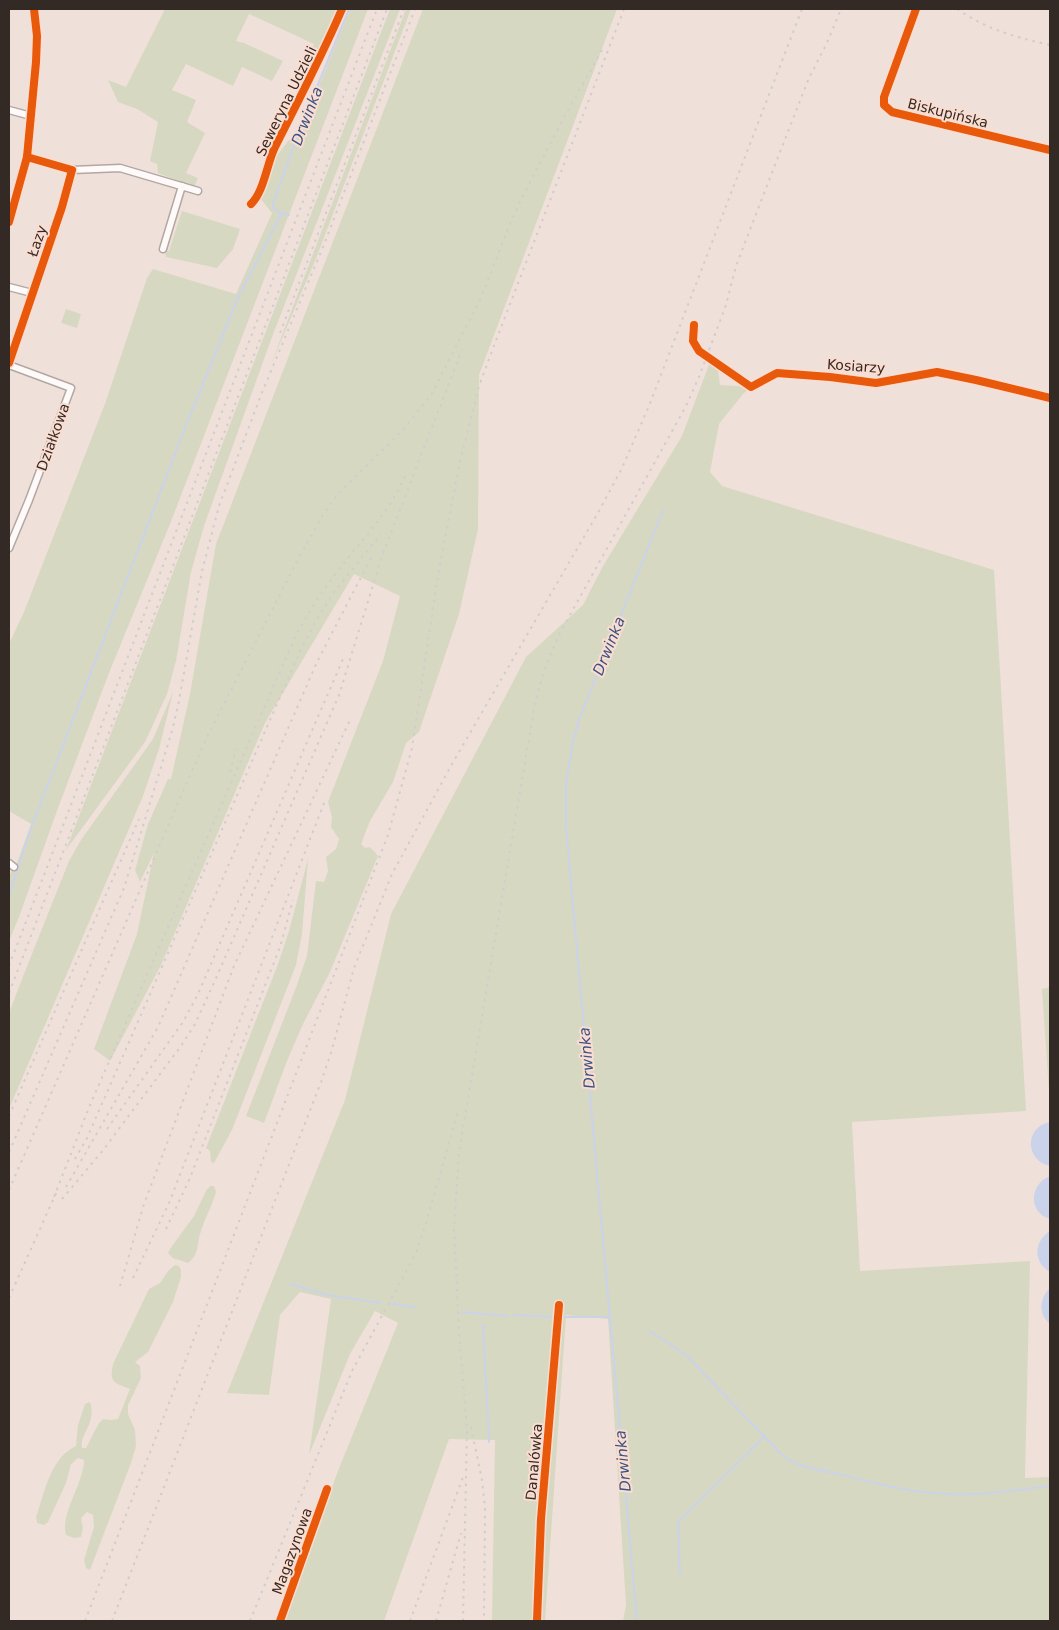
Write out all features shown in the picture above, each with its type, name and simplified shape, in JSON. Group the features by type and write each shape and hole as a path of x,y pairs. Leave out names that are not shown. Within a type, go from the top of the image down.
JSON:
{"street":[{"path":"9,222 27,157 37,36 34,9"},
{"name":"Seweryna Udzieli","path":"251,204 257,196 275,147 328,43 342,9"},
{"name":"Biskupińska","path":"916,9 884,97 884,105 892,112 1050,150"},
{"path":"9,110 31,116"},
{"path":"27,157 72,170 120,168 198,191"},
{"name":"Łazy","path":"9,364 62,207 72,170"},
{"path":"163,249 182,186"},
{"path":"9,287 32,293"},
{"name":"Kosiarzy","path":"694,325 693,341 699,351 751,387 777,373 876,383 937,372 1050,398"},
{"name":"Działkowa","path":"9,364 71,388 27,506 9,548"},
{"name":"Danalówka","path":"537,1621 542,1519 559,1305"},
{"name":"Magazynowa","path":"280,1621 327,1488"}],"green space":[{"path":"165,9 339,9 313,70 305,67 314,44 249,14 236,41 283,61 272,81 242,67 233,86 186,64 172,90 196,100 187,122 205,133 186,173 198,178 194,187 158,173 157,164 150,161 158,122 137,109 118,102 108,80 126,87"},
{"path":"350,9 368,9 172,519 109,673 9,941 9,873 17,863 31,824 9,811 9,644 24,612 106,401 147,278 153,269 236,294 272,213 260,198 275,158 306,118"},
{"path":"390,9 400,9 272,337 204,526 191,572 176,661 167,694 145,742 66,850"},
{"path":"406,9 411,9 317,256 270,367"},
{"path":"423,9 617,9 479,375 478,529 459,614 419,732 406,743 393,782 370,821 361,844 365,848 369,847 378,856 330,972 303,1024 287,1061 264,1123 246,1116 307,956 316,881 324,882 328,871 326,857 336,849 339,839 331,827 332,817 328,802 383,661 400,596 354,574 265,723 161,965 110,1061 94,1049 137,934 154,853 140,882 135,870 148,824 168,779 171,779 190,694 216,544"},
{"path":"182,211 240,229 233,249 217,268 166,257 165,250 169,251"},
{"path":"66,309 81,314 77,328 61,323"},
{"path":"710,362 718,369 720,385 751,387 719,424 710,472 722,486 994,570 1026,1111 852,1122 860,1271 1030,1261 1025,1478 1050,1477 1050,1621 623,1621 626,1605 608,1319 566,1315 545,1621 492,1621 495,1440 449,1439 384,1621 284,1621 338,1471 398,1323 375,1311 350,1354 309,1455 331,1299 300,1292 280,1315 269,1395 227,1393 345,1100 391,914 526,657 583,605 603,566 682,436"},
{"path":"173,692 159,749 143,796 9,1109 9,1013 22,979 69,861 81,840 153,739"},
{"path":"308,859 302,934 296,965 232,1130 214,1163 211,1162 210,1151 206,1148 278,964 289,931"},
{"path":"1050,987 1050,1107 1042,989"},
{"path":"210,1186 214,1186 216,1192 194,1257 188,1263 173,1258 168,1253 170,1249 194,1216"},
{"path":"175,1265 179,1266 181,1270 181,1277 173,1302 148,1352 135,1362 140,1366 141,1378 128,1405 128,1414 135,1430 136,1446 90,1570 86,1568 84,1560 94,1527 93,1515 87,1512 81,1518 83,1528 81,1537 74,1538 66,1535 65,1526 66,1517 83,1469 84,1460 78,1458 71,1464 66,1483 48,1522 44,1525 37,1523 36,1517 54,1467 67,1451 76,1446 78,1425 85,1404 90,1402 92,1410 90,1423 83,1438 82,1448 86,1448 103,1419 118,1419 130,1389 112,1379 113,1364 149,1289 160,1283"}],"water":[{"path":"1050,1122 1050,1166 1036,1158 1031,1144 1036,1130"},
{"path":"1050,1176 1050,1219 1038,1211 1034,1198 1038,1185"},
{"path":"1050,1231 1050,1272 1040,1263 1037,1252 1040,1241"},
{"path":"1050,1288 1050,1324 1043,1316 1041,1306 1046,1292"}],"waterway":[{"name":"Drwinka","path":"289,215 278,212 273,207 274,201 301,126 349,9"},
{"path":"9,896 30,831 183,433 239,295 282,213"},
{"name":"Drwinka","path":"637,1621 566,827 566,781 580,717 663,510"},
{"path":"291,1284 327,1295 381,1303"},
{"path":"391,1304 416,1307"},
{"path":"462,1312 508,1316"},
{"path":"514,1315 554,1317"},
{"path":"560,1317 609,1317"},
{"path":"483,1324 489,1442"},
{"path":"650,1331 686,1355 782,1455 802,1466 891,1487 931,1493 984,1493 1050,1486"},
{"path":"680,1575 678,1522 764,1437"}],"railway":[{"path":"9,966 377,9"},
{"path":"9,993 387,9"},
{"path":"280,333 404,9"},
{"path":"9,1152 124,888 172,731 202,571 219,506 261,395 325,242 415,9"},
{"path":"85,1621 388,835 412,748 438,575 459,466 479,386 624,9"},
{"path":"112,1621 321,1082 331,1053 354,968 392,874 452,764 622,468 649,406 802,9"},
{"path":"463,1621 467,1429 459,1333 454,1228 459,1152 535,703 545,667 560,633 686,406 699,377 726,305 736,266 809,78 827,43 841,9"},
{"path":"957,9 1002,32 1050,45"},
{"path":"9,1190 206,739 294,567 322,516 337,495 403,430 431,395 481,298 511,221 527,188 602,50"},
{"path":"62,1199 104,1149 181,1046 195,1024 339,695 382,556 462,350"},
{"path":"54,1197 90,1105 295,637 329,583 392,501 407,472"},
{"path":"75,1159 87,1138 302,647 334,592 381,534"},
{"path":"66,1187 158,1027 317,662 371,558"},
{"path":"107,1129 183,1022 198,994 343,659"},
{"path":"120,1286 144,1204 234,966 350,720"},
{"path":"230,772 236,749"},
{"path":"133,1278 169,1203 326,798"},
{"path":"9,1116 139,819"},
{"path":"166,1229 190,1178 280,947 293,900"},
{"path":"250,1621 352,1371 416,1253 459,1108"},
{"path":"9,1298 57,1191"},
{"path":"471,1427 482,1480 485,1509 484,1621"},
{"path":"410,1621 463,1477"},
{"path":"436,1621 461,1533"}],"cycle path":[{"path":"9,222 27,157 36,62 37,36 34,9"},
{"path":"251,204 262,185 275,147 342,9"},
{"path":"916,9 884,97 884,105 892,112 1050,150"},
{"path":"9,363 62,207 72,170 27,157"},
{"path":"694,325 693,341 699,351 751,387 777,373 876,383 937,372 1050,398"},
{"path":"537,1621 541,1519 559,1305"},
{"path":"280,1621 327,1489"}]}
